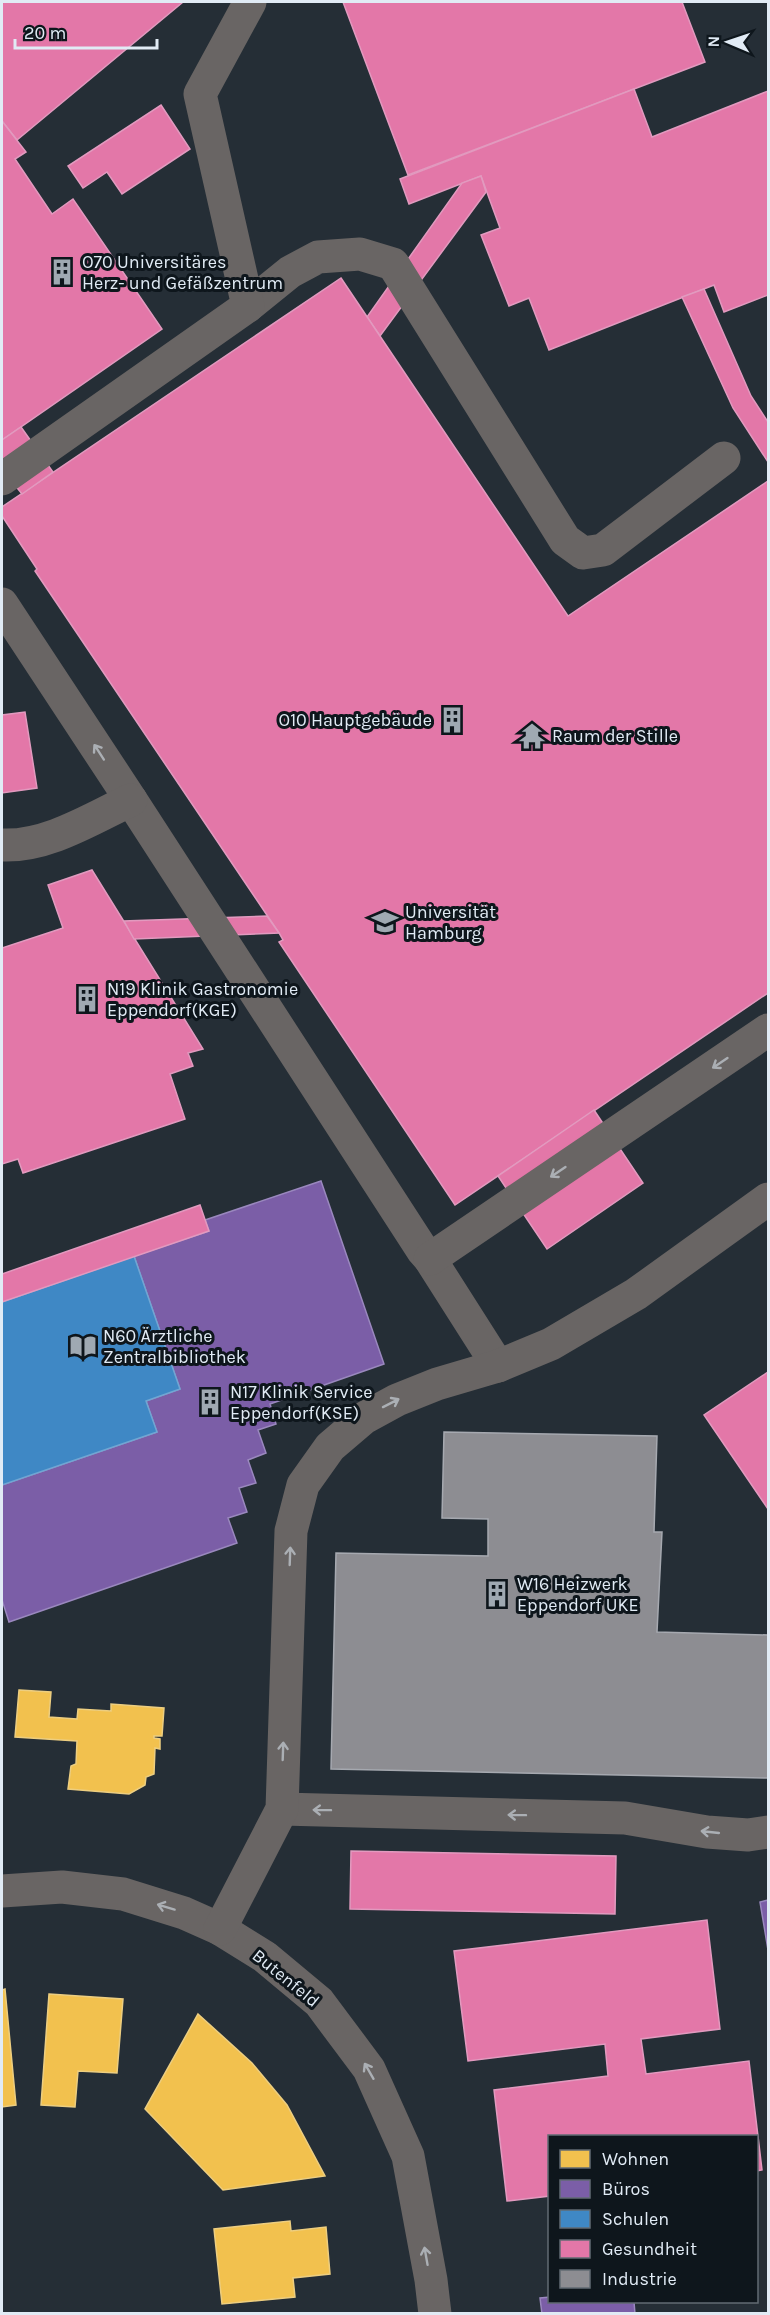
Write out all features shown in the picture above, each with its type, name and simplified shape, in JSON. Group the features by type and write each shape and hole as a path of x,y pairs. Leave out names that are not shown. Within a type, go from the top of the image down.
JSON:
{"street":[{"path":"248,306 200,94 250,2"},
{"path":"2,479 248,306 290,272 318,257 360,254 393,264 565,540 583,553 603,549 724,458"},
{"path":"2,604 423,1251 430,1258 498,1366"},
{"path":"2,845 18,846 57,835 131,801"},
{"path":"430,1258 768,1030"},
{"path":"220,1929 282,1809 291,1532 303,1485 330,1448 364,1418 397,1400 437,1384 498,1366 551,1344 636,1294 768,1199"},
{"path":"282,1809 625,1818 707,1832 748,1835 768,1832"},
{"name":"Butenfeld","path":"2,1890 62,1887 123,1894 184,1913 220,1929 265,1958 318,2002 369,2069 408,2156 435,2313"}],"building: Wohnen":[{"path":"19,1690 51,1692 49,1717 77,1719 78,1709 111,1711 111,1704 164,1708 162,1736 154,1736 160,1739 160,1749 155,1748 154,1774 146,1777 145,1785 129,1794 68,1789 71,1766 76,1764 77,1741 15,1737"},
{"path":"5,1989 16,2105 2,2107 2,1990"},
{"path":"49,1994 123,1999 117,2073 78,2071 75,2107 41,2105"},
{"path":"198,2014 252,2063 287,2105 325,2176 223,2190 145,2109"},
{"path":"290,2221 291,2231 326,2227 330,2274 293,2278 295,2297 222,2304 214,2229"}],"building: Büros":[{"name":"N17 Klinik Service Eppendorf(KSE)","path":"321,1181 384,1364 270,1404 276,1424 258,1430 266,1453 248,1460 256,1483 239,1488 247,1512 228,1518 237,1543 9,1622 2,1600 2,1485 157,1432 146,1401 180,1389 134,1256 209,1231 205,1220"},
{"path":"768,1900 768,1950 760,1902"},
{"path":"548,2297 548,2303 634,2303 635,2314 542,2314 540,2298"}],"building: Schulen":[{"name":"N60 Ärztliche Zentralbibliothek","path":"134,1256 180,1389 146,1401 157,1432 2,1485 2,1302"}],"building: Gesundheit":[{"path":"3,2 183,2 17,140 2,121"},
{"path":"343,2 682,2 705,62 408,175"},
{"path":"634,89 652,137 768,91 768,295 724,312 714,285 549,350 529,298 509,306 481,235 500,228 481,176 409,204 400,179"},
{"path":"161,105 190,149 122,194 107,172 83,188 68,166"},
{"name":"O70 Universitäres Herz- und Gefäßzentrum","path":"2,121 26,152 15,159 52,214 73,199 162,329 2,440"},
{"path":"481,176 486,192 380,336 367,317 462,183"},
{"name":"O10 Hauptgebäude","path":"341,278 568,616 768,481 768,993 455,1205 279,942 283,940 279,933 35,571 37,569 2,516 2,507"},
{"path":"704,289 751,396 768,422 768,462 733,408 682,297"},
{"path":"21,427 53,472 22,494 2,469 2,440"},
{"path":"25,712 37,788 2,793 2,715"},
{"name":"N19 Klinik Gastronomie Eppendorf(KGE)","path":"92,870 203,1049 188,1053 193,1066 170,1074 185,1119 23,1173 18,1159 2,1164 2,948 63,928 48,885"},
{"path":"267,916 279,933 134,939 124,921"},
{"path":"594,1110 643,1183 547,1249 498,1176"},
{"path":"200,1205 209,1231 2,1302 2,1274"},
{"path":"768,1372 768,1509 704,1415"},
{"path":"351,1851 616,1856 615,1914 350,1909"},
{"path":"707,1920 720,2029 641,2039 646,2074 749,2061 758,2135 548,2135 548,2196 507,2201 494,2090 608,2076 605,2044 468,2061 454,1951"},
{"path":"758,2136 762,2170 758,2171"}],"building: Industrie":[{"name":"W16 Heizwerk Eppendorf UKE","path":"444,1432 657,1436 654,1532 662,1532 657,1632 768,1635 768,1778 331,1769 336,1553 488,1556 488,1519 442,1518"}],"place":[{"name":"O70 Universitäres Herz- und Gefäßzentrum","path":"62,272"},
{"name":"O10 Hauptgebäude","path":"452,720"},
{"name":"Raum der Stille","path":"532,736"},
{"name":"Universität Hamburg","path":"385,922"},
{"name":"N19 Klinik Gastronomie Eppendorf(KGE)","path":"87,999"},
{"name":"N60 Ärztliche Zentralbibliothek","path":"83,1346"},
{"name":"N17 Klinik Service Eppendorf(KSE)","path":"210,1402"},
{"name":"W16 Heizwerk Eppendorf UKE","path":"497,1594"}]}
